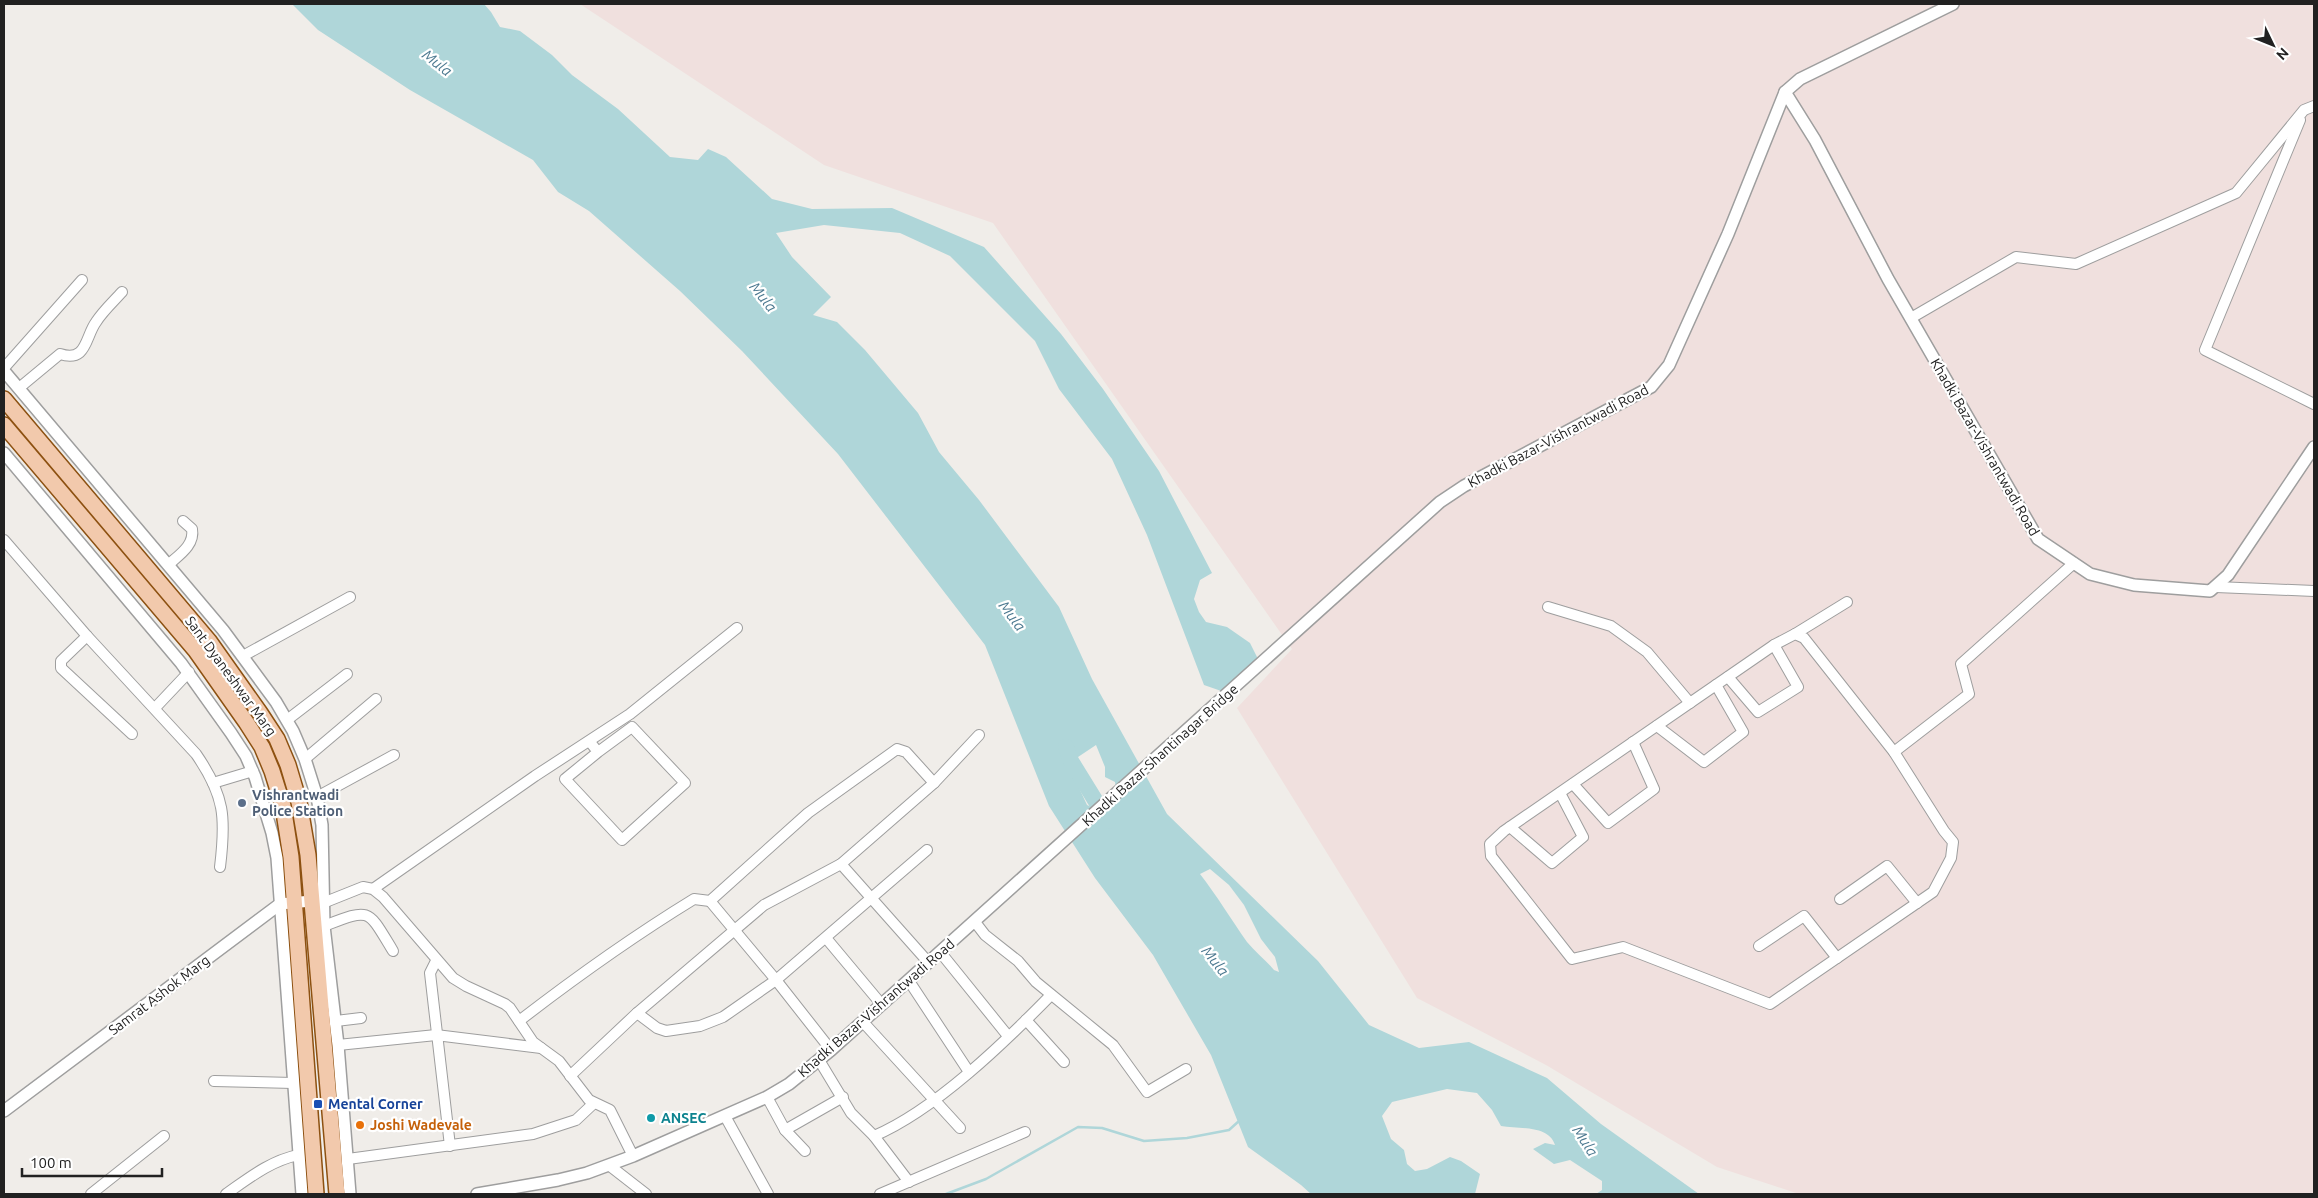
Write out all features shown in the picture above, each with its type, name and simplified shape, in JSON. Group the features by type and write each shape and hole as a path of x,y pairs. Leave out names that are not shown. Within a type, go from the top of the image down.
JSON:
{"main road":[{"name":"Sant Dyaneshwar Marg","path":"4,399 209,641 277,739 288,765 299,802 317,902 337,1194"},
{"name":"Sant Dyaneshwar Marg","path":"4,425 196,652 262,747 283,806 291,857 288,903 316,1194"}],"street":[{"path":"1785,92 1800,79 1953,4"},
{"name":"Khadki Bazar-Vishrantwadi Road","path":"1785,92 1815,140 1911,318 2038,539 2090,574 2134,585 2204,592 2216,587"},
{"name":"Khadki Bazar-Vishrantwadi Road","path":"1266,661 1440,502 1464,486 1643,392 1660,378 1668,366 1728,234 1785,92"},
{"path":"1911,318 2016,257 2076,264 2236,193 2309,108"},
{"path":"2309,108 2205,350 2314,404"},
{"path":"82,280 4,369 243,656 287,720 305,759 317,797 322,825 317,902 324,926 336,1021 350,1194"},
{"path":"19,388 60,354 70,357 76,356 86,346 94,323 122,292"},
{"path":"2216,587 2228,575 2314,447"},
{"path":"4,453 188,672 236,740 253,771 272,832 288,903 293,1083 302,1194"},
{"path":"168,565 189,546 192,539 192,529 182,521"},
{"path":"4,540 88,636 196,754 214,783 221,806 224,830 220,868"},
{"path":"1894,752 1969,694 1961,664 2074,563"},
{"path":"2216,587 2314,591"},
{"path":"243,656 350,597"},
{"path":"1795,634 1804,638 1894,752 1953,842 1952,858 1933,892 1770,1004 1624,947 1572,959 1491,856 1490,844 1510,827 1774,645 1847,602"},
{"path":"1548,607 1611,626 1647,652 1690,703"},
{"path":"373,889 511,793 630,714 737,628"},
{"path":"88,636 61,660 61,668 132,734"},
{"path":"1728,677 1758,712 1798,687 1774,645"},
{"name":"Khadki Bazar-Shantinagar Bridge","path":"1055,850 1266,661"},
{"path":"155,708 188,672"},
{"path":"287,720 348,674"},
{"path":"1657,726 1704,762 1743,732 1716,685"},
{"path":"305,759 376,699"},
{"path":"632,727 685,783 622,840 565,779 598,752 632,727"},
{"path":"570,1076 637,1013 764,905 841,864 934,783 979,735"},
{"path":"590,742 598,752"},
{"path":"1573,784 1608,823 1654,789 1633,742"},
{"path":"710,902 808,813 897,749 906,752 934,783"},
{"path":"317,797 394,755"},
{"path":"214,783 253,771"},
{"path":"1510,827 1552,863 1583,837 1560,793"},
{"path":"637,1013 657,1028 666,1031 700,1026 723,1017 776,980 927,850"},
{"name":"Khadki Bazar-Vishrantwadi Road","path":"477,1194 558,1180 610,1166 767,1097 789,1084 832,1050 1055,850"},
{"path":"841,864 929,963"},
{"path":"1840,899 1888,866 1917,903"},
{"path":"288,903 317,902 363,887 373,889 383,897 436,961 460,983 505,1004 533,1042 560,1061 593,1104 602,1106 614,1115 633,1156"},
{"path":"519,1021 587,968 694,899 710,902 832,1050"},
{"name":"Samrat Ashok Marg","path":"4,1112 288,903"},
{"path":"324,926 357,913 368,915 376,922 393,951"},
{"path":"1759,946 1804,916 1837,958"},
{"path":"975,922 985,934 1018,961 1036,982 1113,1045 1147,1092 1186,1069"},
{"path":"826,938 882,1005"},
{"path":"941,953 1008,1036"},
{"path":"436,961 430,974 450,1146"},
{"path":"908,981 968,1072"},
{"path":"874,1136 893,1128 968,1072 1051,995"},
{"path":"336,1021 361,1018"},
{"path":"1026,1020 1064,1062"},
{"path":"863,1022 935,1098 960,1128"},
{"path":"338,1045 436,1035 543,1048"},
{"path":"819,1060 851,1113 874,1136 909,1182"},
{"path":"214,1081 293,1083"},
{"path":"767,1097 786,1130 804,1151"},
{"path":"786,1130 843,1097"},
{"path":"348,1159 533,1134 576,1120 593,1104"},
{"path":"725,1116 768,1194"},
{"path":"880,1194 1025,1132"},
{"path":"91,1194 164,1136"},
{"path":"226,1194 264,1168 283,1158 298,1156"},
{"path":"610,1166 646,1194"}],"shaded area":[{"path":"580,4 2314,4 2314,1194 1799,1194 1717,1167 1546,1065 1417,998 1237,708 1292,649 993,223 824,165"}],"water":[{"path":"292,4 484,4 500,27 520,31 552,55 572,75 618,109 670,157 698,160 708,149 726,157 772,199 812,209 892,208 984,247 1061,334 1103,389 1159,471 1212,573 1200,580 1194,599 1199,612 1206,622 1227,627 1250,643 1260,663 1227,693 1204,685 1147,535 1112,459 1059,389 1035,341 950,256 900,233 824,225 776,233 792,257 831,297 813,315 837,322 865,350 918,413 939,452 979,500 1059,607 1092,679 1167,814 1318,961 1369,1025 1419,1048 1469,1042 1547,1078 1601,1124 1699,1194 1596,1194 1602,1190 1602,1181 1570,1160 1554,1164 1533,1149 1545,1143 1555,1145 1547,1134 1532,1129 1501,1126 1492,1110 1477,1093 1447,1089 1392,1102 1382,1116 1391,1139 1404,1150 1407,1164 1415,1171 1427,1169 1450,1157 1461,1161 1480,1174 1475,1194 1311,1194 1248,1147 1211,1055 1153,955 1095,878 1049,806 985,645 838,454 742,351 680,291 589,211 558,192 533,160 410,90 318,30","holes":["1096,745 1105,767 1105,777 1115,782 1117,796 1102,812 1087,805 1074,777 1075,759","1210,869 1229,885 1244,905 1261,939 1275,957 1279,972 1274,970 1247,942 1200,874"]}],"waterway":[{"name":"Mula","path":"1066,747 1071,761 1108,821"},
{"path":"946,1194 986,1179 1078,1127 1102,1128 1144,1141 1187,1138 1229,1130 1239,1121"}],"place":[{"name":"Vishrantwadi Police Station","path":"242,803"},
{"name":"Mental Corner","path":"318,1104"},
{"name":"ANSEC","path":"651,1118"},
{"name":"Joshi Wadevale","path":"360,1125"}]}
